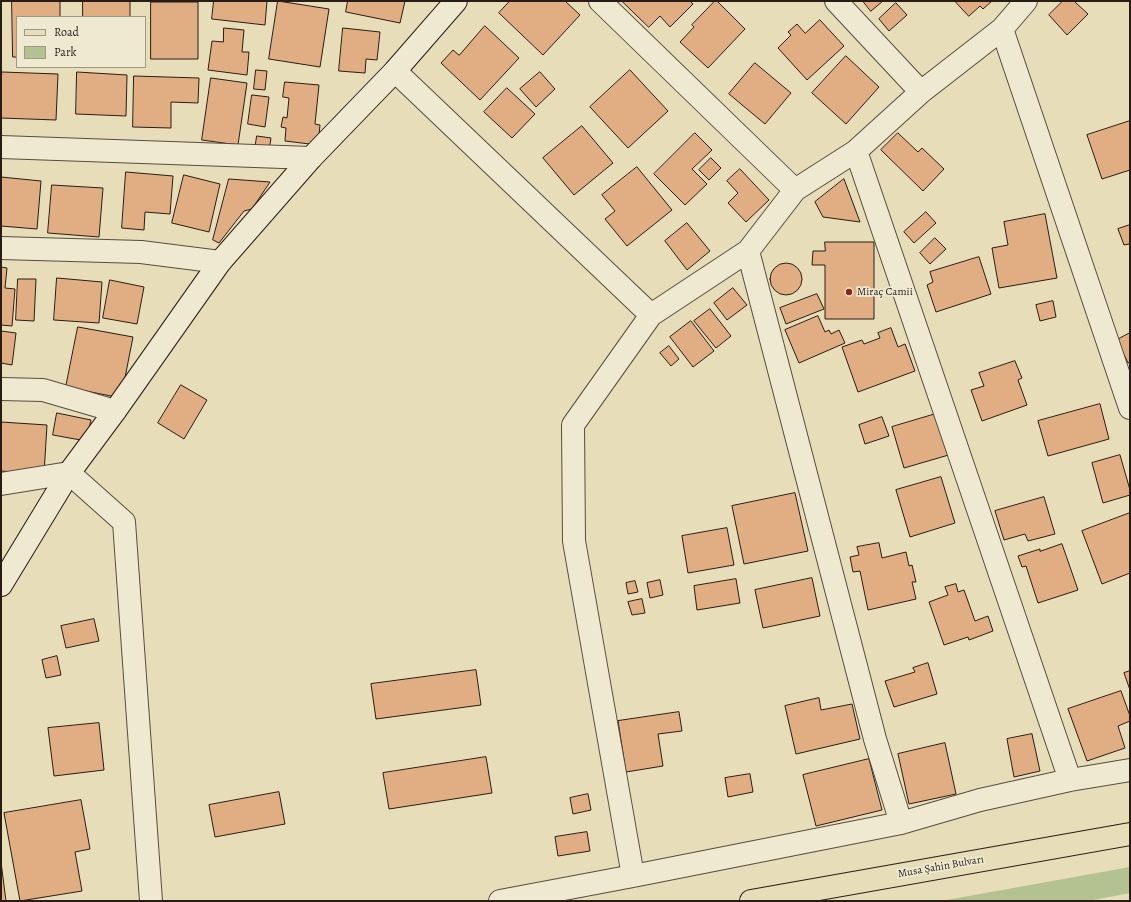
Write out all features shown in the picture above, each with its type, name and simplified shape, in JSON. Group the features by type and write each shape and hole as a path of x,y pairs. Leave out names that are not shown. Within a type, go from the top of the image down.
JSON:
{"main road":[{"name":"Musa Şahin Bulvarı","path":"752,901 1130,834"}],"street":[{"path":"1,584 69,473 115,411 220,262 311,158 395,71 456,1"},
{"path":"600,1 795,190"},
{"path":"836,1 920,92"},
{"path":"633,876 574,541 574,425 651,315 748,251 795,190 856,151 920,92 1002,29 1026,1"},
{"path":"1002,29 1130,408"},
{"path":"395,71 651,315"},
{"path":"1,147 311,158"},
{"path":"856,151 1070,780"},
{"path":"1,248 142,252 220,262"},
{"path":"748,251 876,739 901,823"},
{"path":"1,389 43,390 115,411"},
{"path":"1,484 69,473"},
{"path":"69,473 124,522 151,901"},
{"path":"500,901 901,823 980,800 1070,780 1130,770"}],"green space":[{"path":"1130,867 1130,893 1088,901 941,901"}],"building":[{"path":"12,1 60,1 60,16 16,16 16,57 13,57"},
{"path":"83,1 130,1 130,16 83,16"},
{"path":"214,1 267,1 265,25 212,19"},
{"path":"278,1 329,9 320,67 269,59"},
{"path":"348,1 405,1 400,23 346,12"},
{"path":"510,1 565,1 580,15 543,55 499,13"},
{"path":"622,1 690,1 693,4 670,27 660,16 649,27"},
{"path":"715,1 717,1 745,29 708,68 680,42 694,27 692,25"},
{"path":"863,1 883,1 871,11"},
{"path":"955,1 992,1 983,9 980,6 969,16"},
{"path":"1063,1 1074,1 1088,14 1067,35 1049,15"},
{"path":"151,2 198,2 198,59 151,59"},
{"path":"896,3 907,15 889,31 879,19"},
{"path":"820,20 844,46 807,80 778,48 791,35 788,32 797,24 805,33"},
{"path":"485,26 519,58 480,100 441,63 453,50 459,55"},
{"path":"224,28 244,30 242,52 249,52 247,75 208,70 212,41 223,42"},
{"path":"343,28 380,32 377,60 366,59 365,73 339,71"},
{"path":"846,56 879,87 846,124 812,93"},
{"path":"755,63 791,93 765,124 729,94"},
{"path":"256,70 267,71 265,90 254,89"},
{"path":"630,70 668,111 628,148 590,107"},
{"path":"2,72 58,74 56,120 1,118"},
{"path":"77,72 127,75 126,116 76,114"},
{"path":"540,72 555,89 536,107 520,89"},
{"path":"134,76 199,78 198,103 171,102 171,128 133,127"},
{"path":"211,78 247,83 238,145 202,140"},
{"path":"285,82 319,85 315,124 320,125 318,145 285,141 286,128 281,127 283,117 287,118 289,98 283,97"},
{"path":"507,88 535,114 512,138 484,112"},
{"path":"252,95 269,97 265,127 248,124"},
{"path":"1130,121 1130,170 1102,179 1087,135"},
{"path":"582,126 613,163 574,195 543,158"},
{"path":"695,133 712,150 692,169 707,184 685,205 654,174"},
{"path":"898,133 918,152 922,148 944,169 923,191 881,150"},
{"path":"257,136 271,138 269,151 255,150"},
{"path":"711,158 721,168 709,180 699,170"},
{"path":"637,167 672,210 627,246 605,219 615,211 602,195"},
{"path":"740,169 769,200 746,222 728,203 738,193 727,181"},
{"path":"126,172 173,176 170,214 145,212 144,230 122,228"},
{"path":"184,175 220,184 209,232 172,223"},
{"path":"1,177 41,181 37,229 1,226"},
{"path":"229,179 270,182 252,209 244,211 219,243 213,240"},
{"path":"844,179 860,222 823,217 815,202"},
{"path":"52,185 103,188 99,237 48,233"},
{"path":"926,212 936,223 914,243 904,232"},
{"path":"1045,214 1057,278 999,288 992,248 1008,245 1004,222"},
{"path":"687,223 710,251 687,270 665,241"},
{"path":"1130,225 1130,246 1129,244 1124,245 1118,229"},
{"path":"935,238 946,249 930,264 920,253"},
{"name":"Miraç Camii","path":"825,242 874,242 874,319 825,319 825,265 812,265 813,251 825,251"},
{"path":"979,257 991,294 936,312 927,285 933,282 930,272"},
{"path":"783,263 789,263 799,270 802,279 801,285 795,292 789,295 783,295 773,288 770,282 770,276 777,266"},
{"path":"1,267 7,268 5,288 15,289 12,326 1,325"},
{"path":"57,278 102,282 99,323 54,320"},
{"path":"18,279 36,279 34,321 16,320"},
{"path":"110,280 144,287 137,324 103,318"},
{"path":"733,288 747,305 727,320 714,303"},
{"path":"817,294 824,309 786,324 780,308"},
{"path":"1053,301 1056,317 1040,321 1036,305"},
{"path":"710,309 731,336 716,348 694,321"},
{"path":"818,316 825,332 829,330 831,334 839,330 845,343 799,363 785,330"},
{"path":"691,321 714,351 693,367 670,337"},
{"path":"78,327 133,337 121,398 66,387"},
{"path":"891,328 898,347 905,344 915,371 858,392 842,347 862,340 864,344 880,338 878,333"},
{"path":"1,331 16,333 12,365 1,363"},
{"path":"1130,333 1130,362 1128,363 1117,340"},
{"path":"669,346 679,359 671,366 660,353"},
{"path":"1015,361 1022,378 1018,380 1027,405 982,421 971,390 984,386 979,373"},
{"path":"181,385 207,400 184,439 158,423"},
{"path":"1100,404 1109,439 1048,456 1038,421"},
{"path":"57,413 91,420 86,441 53,435"},
{"path":"939,413 952,454 904,468 892,427"},
{"path":"882,417 889,436 865,444 859,425"},
{"path":"1,422 47,425 44,474 1,471"},
{"path":"1120,455 1130,490 1130,495 1103,503 1092,463"},
{"path":"941,477 955,523 910,537 896,490"},
{"path":"795,493 808,551 744,564 732,506"},
{"path":"1044,497 1055,534 1028,541 1025,534 1004,540 995,511"},
{"path":"1130,513 1130,573 1102,584 1082,531"},
{"path":"727,528 734,565 688,573 682,536"},
{"path":"879,543 882,558 906,552 909,566 912,565 916,582 912,582 916,599 868,610 860,571 853,572 850,557 859,555 857,547"},
{"path":"1062,544 1078,590 1038,603 1026,566 1022,567 1018,556"},
{"path":"812,578 820,616 763,628 755,590"},
{"path":"736,579 740,603 697,610 694,586"},
{"path":"660,580 663,595 650,598 647,583"},
{"path":"635,581 638,592 628,594 626,583"},
{"path":"956,584 958,592 964,590 975,621 988,616 993,631 969,640 968,637 944,645 929,602 948,595 945,587"},
{"path":"642,599 645,613 632,615 628,602"},
{"path":"94,619 99,641 66,648 61,626"},
{"path":"57,656 61,675 46,678 42,660"},
{"path":"928,663 937,694 894,707 885,681 915,672 913,668"},
{"path":"476,670 481,705 376,719 371,684"},
{"path":"1130,671 1130,690 1124,673"},
{"path":"1121,691 1130,716 1130,721 1118,726 1125,748 1087,761 1068,709"},
{"path":"819,698 821,710 852,704 860,739 796,754 785,706"},
{"path":"679,712 682,731 658,734 663,766 626,772 618,721"},
{"path":"99,723 104,770 54,776 48,728"},
{"path":"1032,734 1040,771 1014,777 1007,739"},
{"path":"945,743 956,794 909,804 898,754"},
{"path":"486,757 492,793 389,809 383,773"},
{"path":"869,759 882,810 816,826 803,775"},
{"path":"750,774 753,792 728,797 725,778"},
{"path":"279,792 285,824 215,837 209,805"},
{"path":"588,794 591,810 573,814 570,798"},
{"path":"81,800 90,849 75,852 82,891 20,901 4,813"},
{"path":"587,832 590,851 558,856 555,837"},
{"path":"1,862 6,901 1,901"}],"place":[{"name":"Miraç Camii","path":"849,292"}]}
